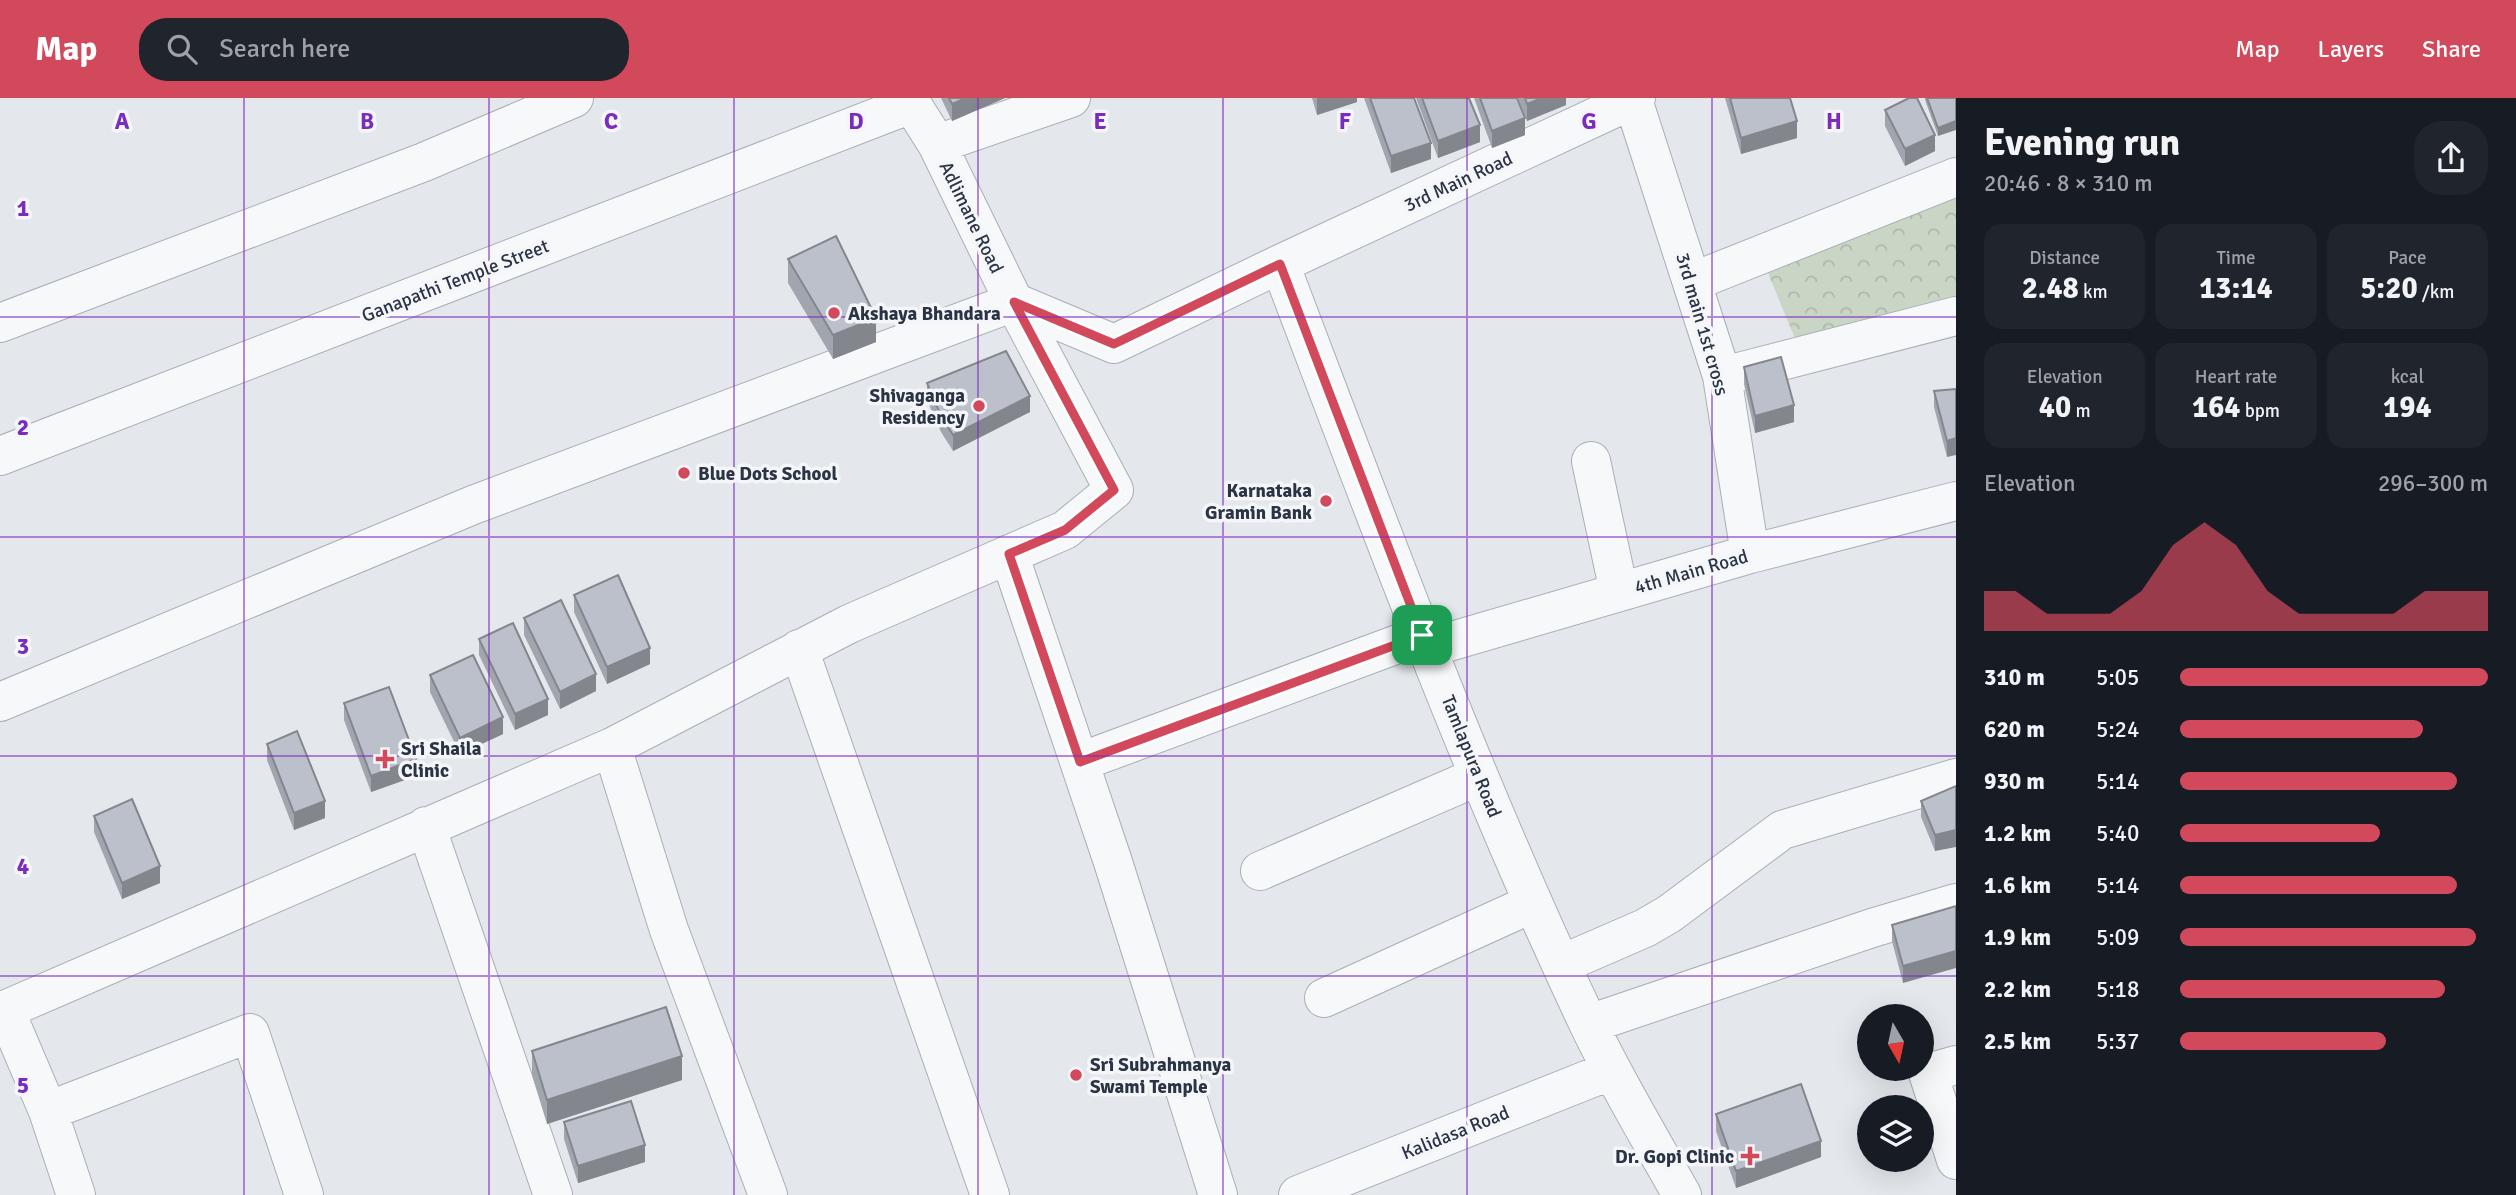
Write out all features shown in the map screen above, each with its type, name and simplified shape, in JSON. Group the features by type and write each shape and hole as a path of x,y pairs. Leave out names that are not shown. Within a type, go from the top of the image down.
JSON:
{"street":[{"path":"0,323 424,162 574,98"},
{"path":"937,144 1071,98"},
{"name":"3rd Main Road","path":"1280,264 1634,99"},
{"name":"3rd main 1st cross","path":"1634,99 1722,376 1750,554"},
{"name":"Adlimane Road","path":"909,101 937,144 1014,302 1114,490 1065,530 1009,554"},
{"name":"Ganapathi Temple Street","path":"0,456 909,101"},
{"path":"1692,282 1956,177"},
{"path":"0,702 474,505 1014,302 1114,344 1280,264"},
{"name":"Tamlapura Road","path":"1280,264 1425,642 1533,903 1612,1070 1682,1195"},
{"path":"1722,376 1956,316"},
{"path":"1591,461 1619,592"},
{"name":"4th Main Road","path":"1080,762 1425,642 1956,501"},
{"path":"76,1195 48,1111 3,1011 612,747 849,624 1009,554 1080,762 1218,1195"},
{"path":"799,649 990,1195"},
{"path":"612,747 669,930 768,1195"},
{"path":"1260,871 1479,776"},
{"path":"1562,964 1645,928 1669,914 1782,830 1956,778"},
{"path":"426,826 553,1195"},
{"path":"1324,998 1533,903"},
{"path":"1589,1024 1872,928 1956,903"},
{"path":"48,1111 250,1034 304,1195"},
{"path":"1956,1065 1928,1073 1956,1160"},
{"name":"Kalidasa Road","path":"1298,1195 1612,1070"}],"green space":[{"path":"1956,187 1956,304 1798,346 1768,273"}],"building":[{"path":"949,98 966,98 952,104"},
{"path":"1370,98 1414,98 1431,143 1391,156"},
{"path":"1422,98 1469,98 1480,125 1438,141"},
{"path":"1480,98 1517,98 1525,118 1492,131"},
{"path":"1525,98 1542,98 1527,104"},
{"path":"1730,98 1790,98 1797,121 1741,138"},
{"path":"1909,98 1917,98 1935,135 1905,149 1885,110"},
{"path":"1927,98 1956,98 1956,121 1938,128"},
{"path":"836,236 876,318 833,335 788,259"},
{"name":"Shivaganga Residency","path":"1006,351 1030,396 953,435 941,416 927,383"},
{"path":"1781,357 1794,405 1755,416 1744,367"},
{"path":"1956,389 1956,438 1947,441 1934,391"},
{"path":"618,575 650,648 607,667 574,595"},
{"path":"561,600 596,674 560,692 524,618"},
{"path":"513,623 548,699 515,714 479,639"},
{"path":"473,655 503,717 460,738 430,675"},
{"path":"389,687 416,759 371,776 344,703"},
{"path":"297,731 325,801 294,813 267,744"},
{"path":"1956,786 1956,830 1935,835 1921,801"},
{"path":"132,799 160,866 122,883 94,816"},
{"path":"1956,906 1956,951 1903,966 1892,925"},
{"path":"666,1007 682,1056 547,1100 532,1051"},
{"path":"1801,1084 1821,1141 1736,1171 1716,1114"},
{"path":"631,1101 645,1145 578,1166 564,1122"}],"place":[{"name":"Akshaya Bhandara","path":"834,313"},
{"name":"Shivaganga Residency","path":"979,406"},
{"name":"Blue Dots School","path":"684,473"},
{"name":"Karnataka Gramin Bank","path":"1326,501"},
{"name":"Sri Shaila Clinic","path":"385,759"},
{"name":"Sri Subrahmanya Swami Temple","path":"1076,1075"},
{"name":"Dr. Gopi Clinic","path":"1750,1156"}],"route":[{"path":"1280,264 1422,635 1080,762 1009,554 1065,530 1114,490 1014,302 1114,344 1280,264"}]}
